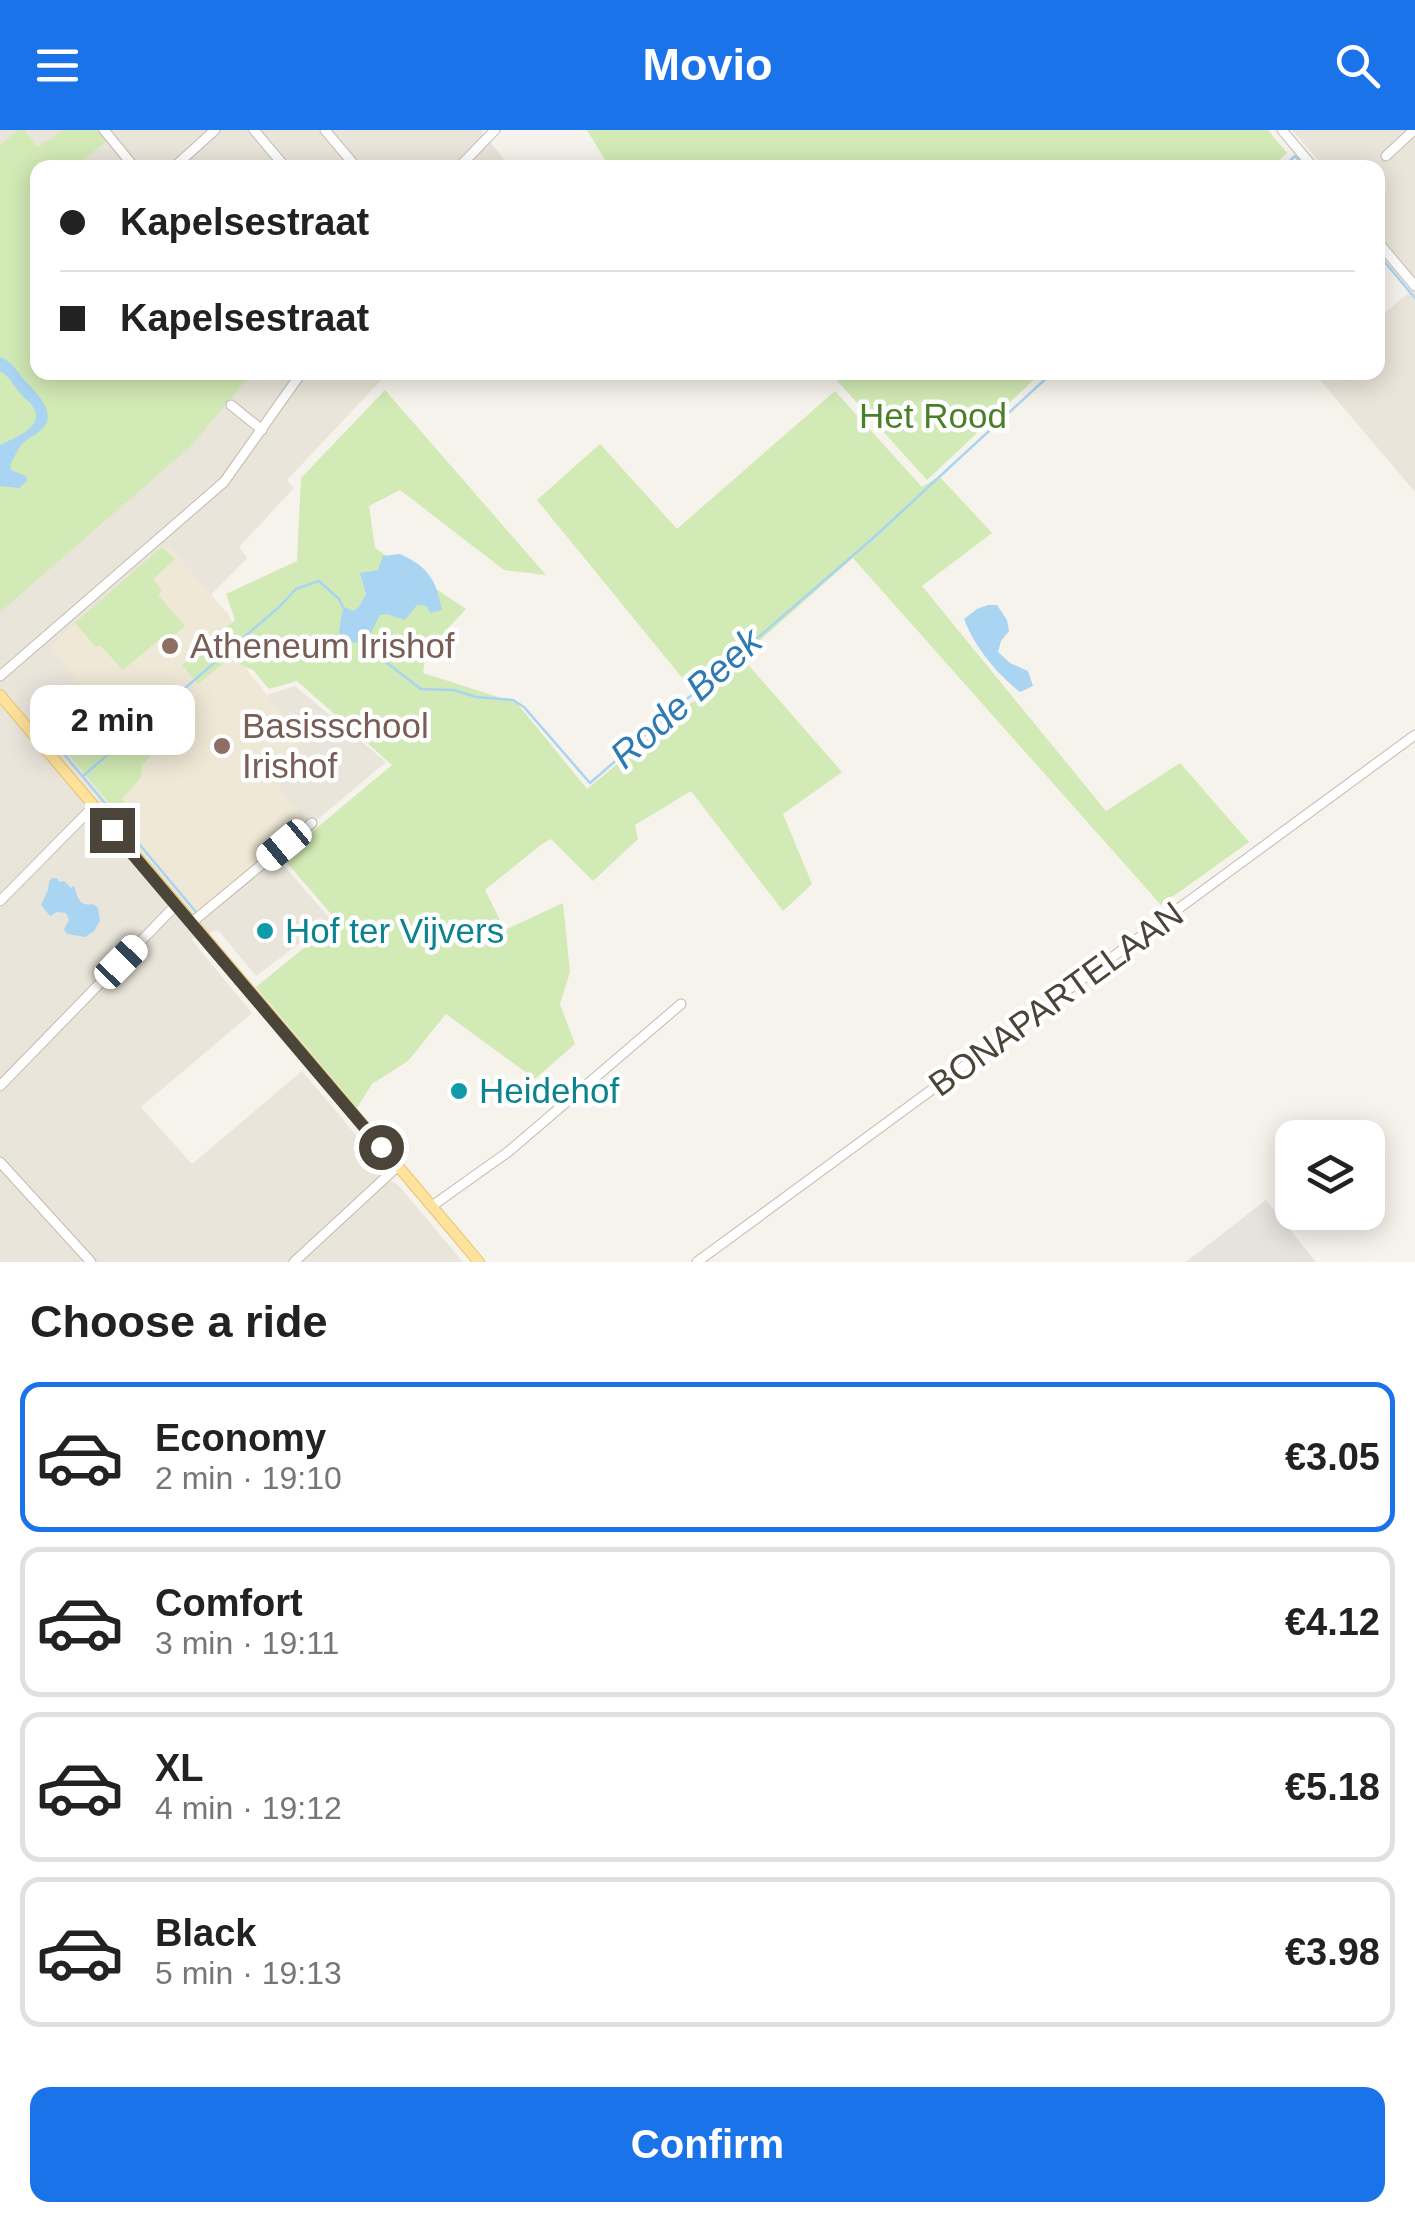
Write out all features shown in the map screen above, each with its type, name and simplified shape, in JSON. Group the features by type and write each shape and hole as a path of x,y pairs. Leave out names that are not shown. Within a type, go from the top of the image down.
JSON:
{"main road":[{"path":"0,696 479,1262"}],"street":[{"path":"104,130 128,160"},
{"path":"183,160 216,130"},
{"path":"254,130 279,160"},
{"path":"325,130 350,160"},
{"path":"466,160 496,130"},
{"path":"1282,130 1307,160"},
{"path":"1386,156 1411,131"},
{"path":"1385,250 1415,286"},
{"path":"0,676 224,482 296,380"},
{"path":"231,405 262,430"},
{"name":"BONAPARTELAAN","path":"696,1262 1415,735"},
{"path":"0,900 92,807"},
{"path":"191,923 312,822"},
{"path":"0,1086 176,905"},
{"path":"432,1206 508,1152 681,1004"},
{"path":"0,1162 92,1262"},
{"path":"294,1262 398,1166"}],"shaded area":[{"path":"0,130 483,130 504,160 30,160 30,380 381,380 287,480 294,488 239,547 247,558 211,595 202,635 260,697 295,686 386,762 275,855 331,920 256,976 218,930 191,939 252,1013 141,1107 192,1164 302,1071 463,1262 0,1262"},
{"path":"1292,130 1415,130 1415,278 1385,242 1385,160 1318,160"},
{"path":"1415,288 1415,492 1320,380 1385,380 1385,312"},
{"path":"166,543 229,615 248,671 304,742 268,771 305,824 197,917 45,737 90,697 50,646"},
{"path":"1266,1200 1275,1211 1275,1230 1290,1230 1316,1262 1186,1262"}],"green space":[{"path":"18,130 24,130 38,147 63,130 97,130 106,141 83,160 30,160 30,380 246,380 191,446 0,612 0,146"},
{"path":"587,130 1268,130 1287,153 1280,160 605,160"},
{"name":"Het Rood","path":"836,380 1034,380 927,480"},
{"path":"385,390 546,575 504,570 400,490 369,506 375,548 466,609 426,652 423,673 517,703 587,789 744,660 842,772 783,814 812,884 783,911 691,791 635,825 638,839 593,881 551,839 542,844 485,890 505,930 563,903 570,972 560,1004 575,1044 535,1079 446,1014 408,1061 372,1084 357,1108 256,987 337,921 282,857 392,765 297,681 269,689 253,670 229,659 198,684 182,665 235,620 226,594 297,561 301,478"},
{"path":"835,391 922,487 939,476 992,533 922,586 1106,811 1180,763 1249,842 1161,905 853,558 697,696 537,500 600,444 677,529"},
{"path":"162,547 175,559 153,579 162,590 158,595 185,626 167,641 162,637 123,670 75,623"},
{"path":"145,717 157,749 142,765 141,777 123,798 126,810 120,816 62,747 93,752 111,745"}],"water":[{"path":"0,357 9,362 41,400 48,418 39,432 22,444 10,465 11,470 26,476 27,481 19,488 0,486 0,445 27,431 36,414 30,402 0,371"},
{"path":"400,554 430,576 442,610 430,613 427,606 417,605 405,620 380,615 363,648 358,643 339,640 344,607 353,611 366,594 360,573 378,570 383,556"},
{"path":"988,605 997,605 1007,620 1009,631 998,652 1028,671 1033,686 1020,692 987,659 964,619"},
{"path":"52,878 74,886 82,903 98,908 100,921 94,931 85,937 67,934 66,913 50,916 41,905"}],"waterway":[{"name":"Rode Beek","path":"1291,160 1295,156 1298,160"},
{"name":"Rode Beek","path":"1385,262 1415,298"},
{"name":"Rode Beek","path":"367,643 421,689 513,700 524,707 590,783 872,539 1044,380"},
{"name":"Rode Beek","path":"83,776 296,589 319,581 343,607"},
{"path":"58,747 196,912"}],"place":[{"name":"Atheneum Irishof","path":"170,646"},
{"name":"Basisschool Irishof","path":"222,746"},
{"name":"Hof ter Vijvers","path":"265,931"},
{"name":"Heidehof","path":"459,1091"}],"route":[{"path":"112,830 381,1147"}]}
